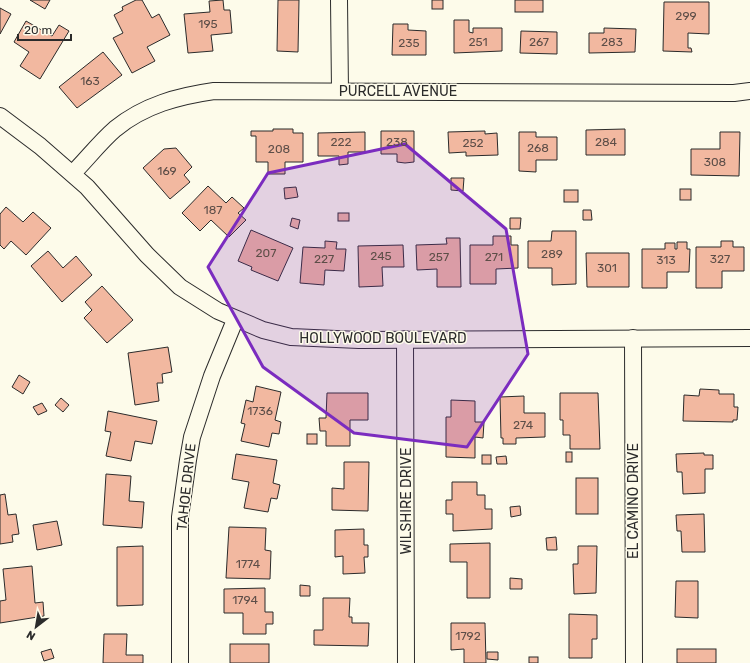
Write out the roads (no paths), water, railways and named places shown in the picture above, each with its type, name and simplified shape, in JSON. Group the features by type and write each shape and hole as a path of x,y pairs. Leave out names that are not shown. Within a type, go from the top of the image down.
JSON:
{"street":[{"path":"340,0 340,91"},
{"name":"PURCELL AVENUE","path":"73,173 115,129 133,117 173,98 214,91 734,93 750,91"},
{"name":"HOLLYWOOD BOULEVARD","path":"0,116 73,173 108,209 166,275 198,300 235,320 263,330 291,337 359,340 750,338"},
{"name":"TAHOE DRIVE","path":"180,663 180,517 188,460 192,436 212,376 235,320"},
{"name":"EL CAMINO DRIVE","path":"633,338 634,663"},
{"name":"WILSHIRE DRIVE","path":"405,339 406,663"}]}
